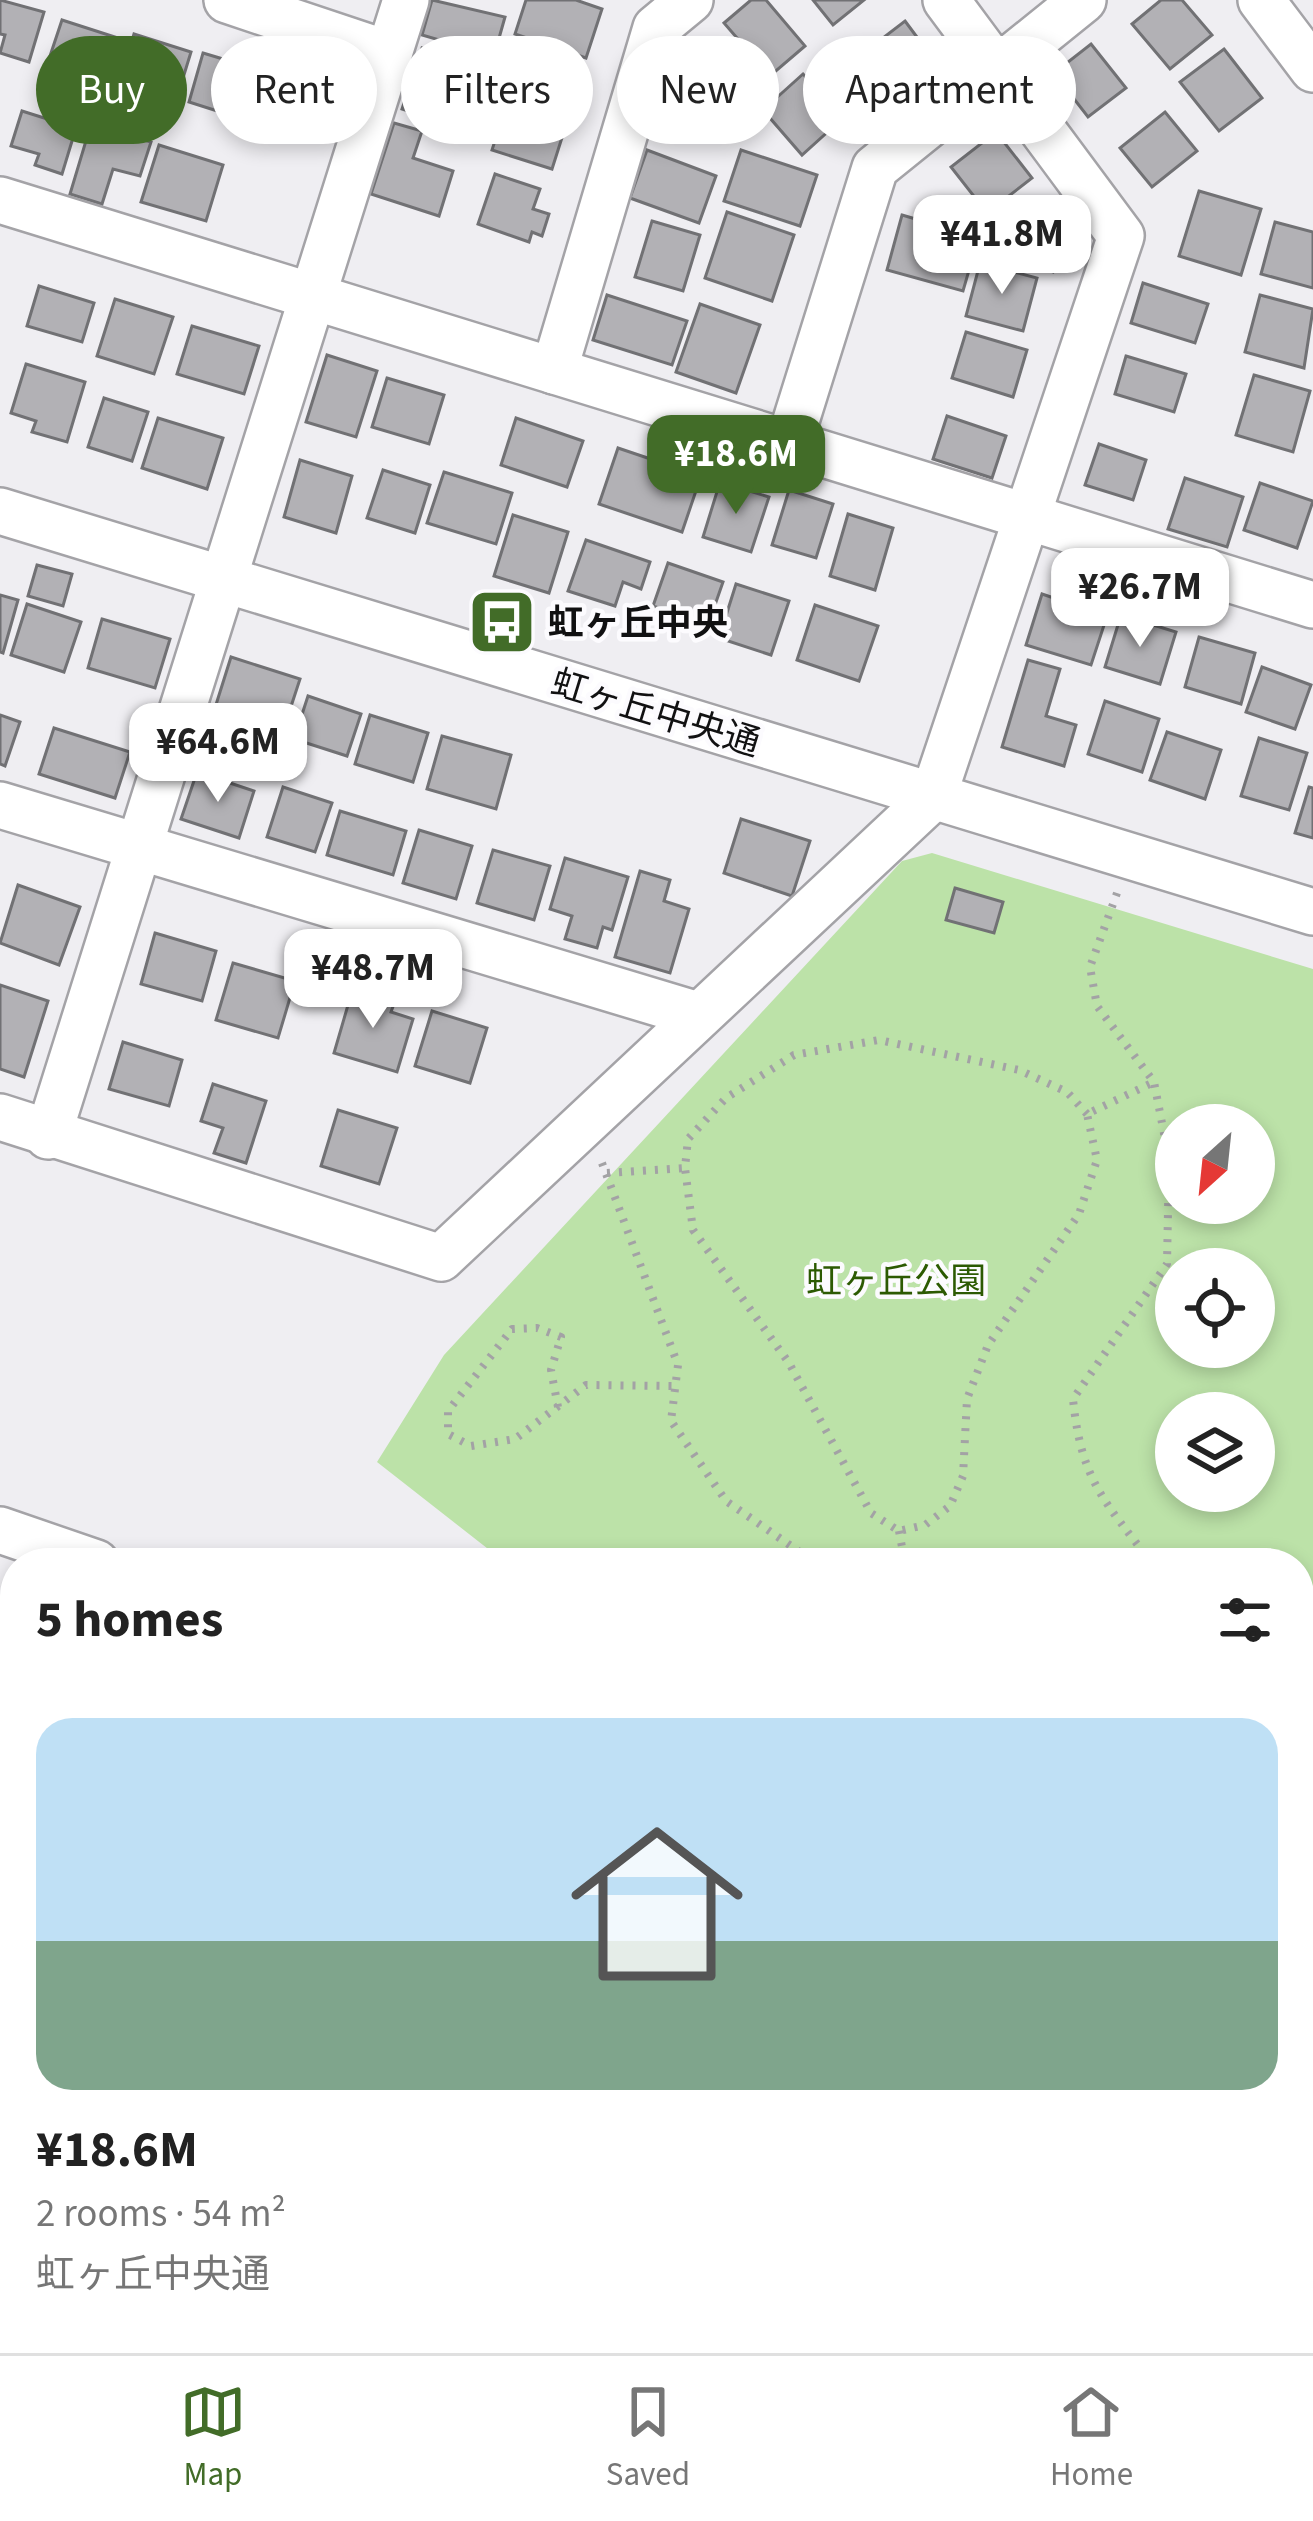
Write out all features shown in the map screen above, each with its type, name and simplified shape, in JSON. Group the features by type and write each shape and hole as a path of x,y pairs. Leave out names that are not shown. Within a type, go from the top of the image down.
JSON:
{"street":[{"path":"227,0 389,54"},
{"path":"48,1136 406,0"},
{"path":"554,370 656,28 690,0"},
{"path":"946,0 975,36"},
{"path":"1039,36 1083,0"},
{"path":"1261,0 1312,66"},
{"path":"789,443 875,168 905,144"},
{"path":"0,1117 441,1258 933,797 1121,236 1055,144"},
{"path":"0,200 1313,605"},
{"name":"虹ヶ丘中央通","path":"0,511 1313,912"},
{"path":"0,805 698,1015"},
{"path":"0,1530 52,1548"}],"path":[{"path":"1131,856 1090,967 1097,1006 1154,1082 1169,1159 1166,1264 1073,1399 1078,1452 1095,1490 1140,1548"},
{"path":"879,1040 1019,1070 1067,1092 1087,1114 1097,1160 1079,1214 988,1345 967,1399 963,1476 950,1506 925,1525 899,1531 871,1513 789,1363 693,1230 685,1168 688,1139 726,1098 794,1055 879,1040"},
{"path":"1087,1114 1154,1082"},
{"path":"585,1123 678,1365 671,1421 726,1501 794,1548"},
{"path":"607,1173 685,1168"},
{"path":"558,1407 550,1370 561,1337 537,1328 512,1330 448,1411 448,1434 471,1446 515,1439 558,1407 586,1385 673,1386"},
{"path":"899,1531 902,1548"}],"green space":[{"name":"虹ヶ丘公園","path":"932,853 1313,969 1313,1548 487,1548 377,1462 444,1355 902,861"}],"building":[{"path":"0,0 44,12 29,62 0,53 5,35 0,34"},
{"path":"432,0 505,17 500,36 422,35"},
{"path":"526,0 576,0 602,9 593,37 515,34"},
{"path":"751,0 766,0 803,48 779,68 779,36 735,36 724,23"},
{"path":"813,0 864,0 833,25"},
{"path":"1161,0 1182,0 1212,35 1170,69 1132,24"},
{"path":"62,20 112,36 57,36"},
{"path":"905,21 916,36 885,36"},
{"path":"1091,44 1126,88 1088,117 1076,101 1076,56"},
{"path":"1224,49 1262,98 1219,131 1180,82"},
{"path":"203,53 211,55 211,109 189,102"},
{"path":"803,74 803,144 814,144 802,155 779,128 779,96"},
{"path":"22,111 36,115 36,144 71,144 62,174 35,165 39,154 11,146"},
{"path":"1165,112 1197,151 1152,187 1120,148"},
{"path":"394,123 401,125 401,144 418,144 413,158 453,171 439,216 371,194"},
{"path":"85,144 150,144 140,176 113,169 102,204 70,194"},
{"path":"494,144 560,144 552,169 492,150"},
{"path":"981,144 1005,144 1032,178 987,213 951,167"},
{"path":"159,145 223,165 206,221 141,202"},
{"path":"647,150 716,176 699,223 630,198"},
{"path":"741,150 817,175 800,226 724,201"},
{"path":"495,174 540,189 533,209 549,214 542,236 532,232 529,242 478,224"},
{"path":"1199,191 1261,209 1241,275 1179,256"},
{"path":"1016,208 1068,224 1053,272 1000,256"},
{"path":"727,212 794,235 772,301 705,278"},
{"path":"902,215 943,227 940,237 976,246 963,291 887,270"},
{"path":"652,221 700,235 683,291 635,277"},
{"path":"1275,222 1313,232 1313,288 1261,274"},
{"path":"980,263 1037,278 1023,331 966,316"},
{"path":"1143,283 1208,304 1195,343 1131,323"},
{"path":"39,286 94,303 82,342 27,326"},
{"path":"607,295 687,321 672,365 593,340"},
{"path":"1260,295 1313,309 1304,368 1245,352"},
{"path":"115,299 173,317 154,374 97,356"},
{"path":"700,304 760,325 736,393 676,372"},
{"path":"192,326 259,346 244,394 177,374"},
{"path":"966,332 1027,350 1013,397 952,378"},
{"path":"327,355 377,371 356,437 306,422"},
{"path":"1126,356 1186,374 1174,412 1115,394"},
{"path":"26,364 85,382 67,442 32,432 36,421 11,413"},
{"path":"1254,375 1310,391 1293,452 1236,435"},
{"path":"387,378 444,395 429,444 372,427"},
{"path":"104,398 148,412 132,461 88,447"},
{"path":"947,416 1006,436 992,478 933,459"},
{"path":"158,418 223,438 207,489 142,468"},
{"path":"516,418 583,441 567,487 501,465"},
{"path":"1099,444 1146,460 1133,500 1085,485"},
{"path":"618,448 701,476 682,532 599,504"},
{"path":"300,460 352,476 336,533 284,517"},
{"path":"383,470 430,485 415,533 367,518"},
{"path":"444,472 512,493 496,544 427,523"},
{"path":"1185,478 1243,497 1227,547 1168,529"},
{"path":"720,482 769,497 751,552 703,537"},
{"path":"1260,483 1313,501 1297,548 1244,530"},
{"path":"789,490 833,504 816,558 772,545"},
{"path":"848,514 893,528 875,590 830,576"},
{"path":"513,515 568,532 549,593 494,576"},
{"path":"586,540 650,562 641,589 623,582 615,606 568,591"},
{"path":"668,563 723,582 708,625 653,606"},
{"path":"37,565 72,574 63,606 28,596"},
{"path":"736,584 789,601 771,655 719,638"},
{"path":"1042,594 1107,616 1091,665 1026,645"},
{"path":"0,595 18,600 3,653 0,652"},
{"path":"27,604 81,622 64,672 11,655"},
{"path":"815,605 878,626 859,681 797,660"},
{"path":"1121,615 1176,632 1160,684 1105,667"},
{"path":"102,619 170,639 155,688 88,668"},
{"path":"1199,637 1255,653 1241,704 1185,687"},
{"path":"231,657 300,679 282,734 214,711"},
{"path":"1028,660 1060,669 1046,716 1076,725 1064,766 1002,747"},
{"path":"1262,667 1311,685 1295,729 1246,712"},
{"path":"308,696 361,714 347,756 294,739"},
{"path":"1105,701 1159,719 1142,772 1088,754"},
{"path":"0,715 20,722 5,766 0,764"},
{"path":"370,715 428,733 413,782 355,764"},
{"path":"54,728 130,752 115,798 39,774"},
{"path":"1167,732 1221,750 1205,799 1150,780"},
{"path":"442,736 511,755 496,809 427,789"},
{"path":"1259,738 1307,753 1289,810 1241,796"},
{"path":"197,772 254,791 239,838 181,819"},
{"path":"283,787 332,803 315,852 267,837"},
{"path":"1309,787 1313,788 1313,838 1295,833"},
{"path":"340,811 406,831 393,875 327,855"},
{"path":"741,819 810,841 792,896 724,873"},
{"path":"419,830 472,846 456,899 403,883"},
{"path":"493,850 550,866 534,920 477,903"},
{"path":"565,858 628,877 612,930 603,927 597,948 565,939 572,916 550,909"},
{"path":"640,871 670,880 664,901 689,909 670,973 615,957"},
{"path":"18,885 80,907 59,965 0,943"},
{"path":"955,888 1003,902 994,933 946,920"},
{"path":"155,933 216,951 202,1001 141,984"},
{"path":"233,963 295,981 278,1038 216,1020"},
{"path":"0,985 48,1001 24,1077 0,1069"},
{"path":"353,988 395,1001 391,1012 413,1019 397,1072 334,1053"},
{"path":"432,1011 487,1028 470,1083 415,1066"},
{"path":"123,1042 182,1060 169,1106 109,1089"},
{"path":"213,1084 266,1101 246,1163 214,1153 223,1128 201,1121"},
{"path":"338,1110 397,1128 379,1184 321,1166"}],"place":[{"name":"虹ヶ丘中央","path":"502,622"}]}
